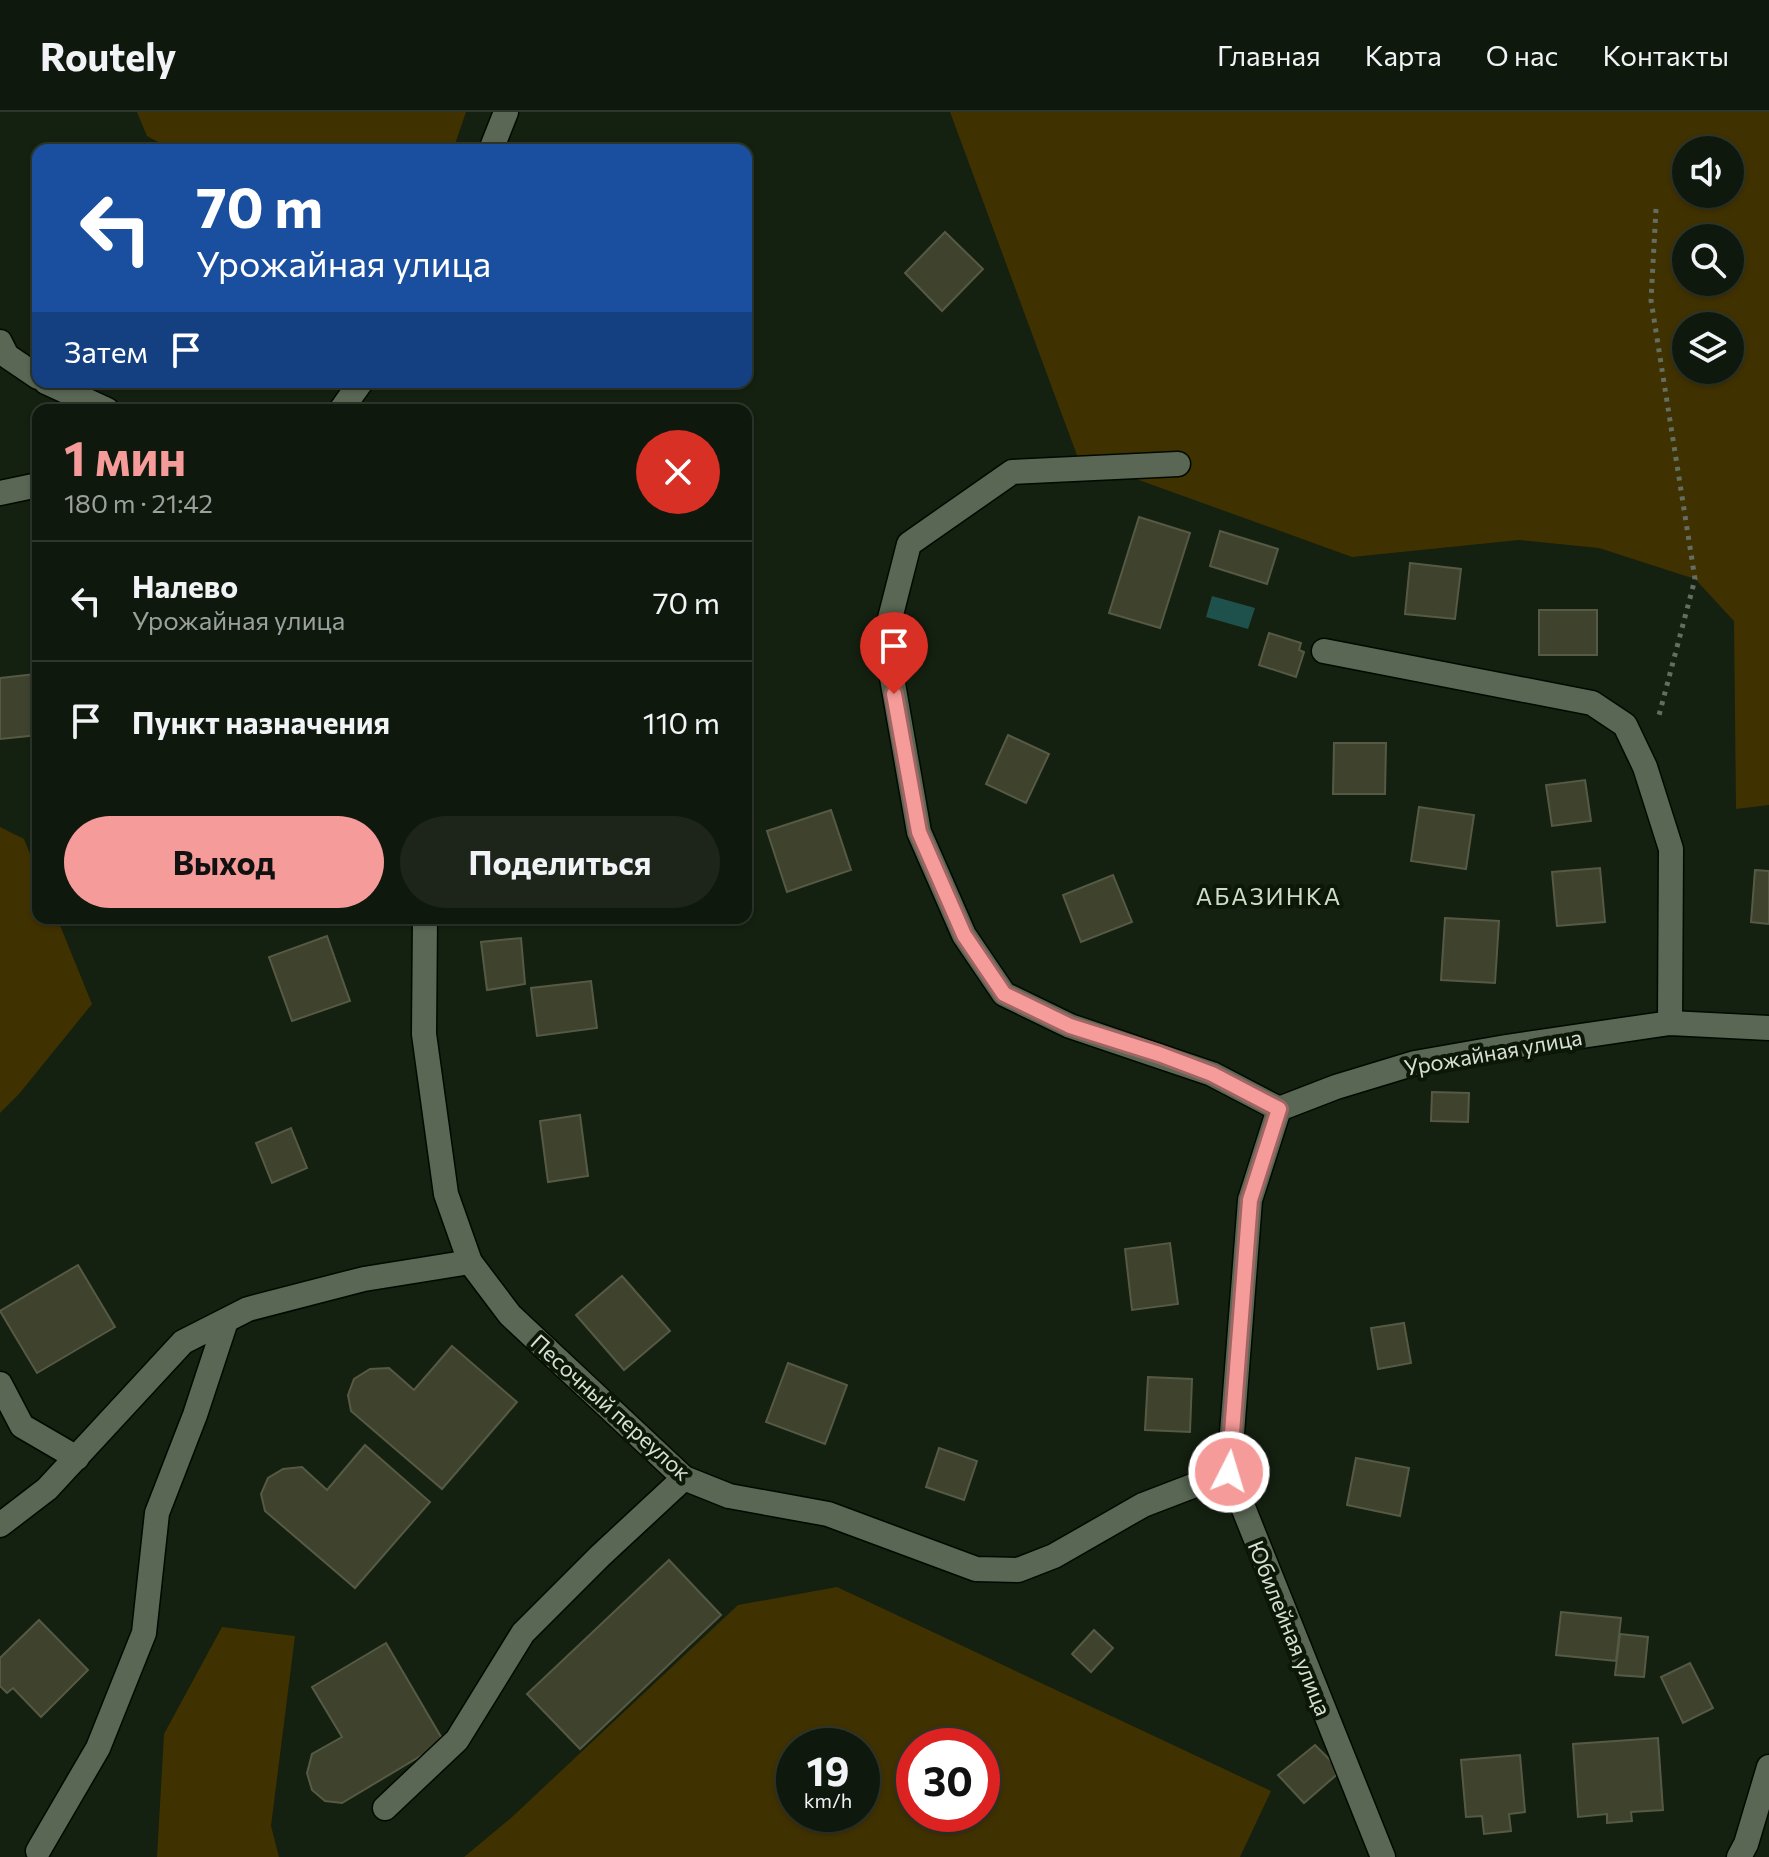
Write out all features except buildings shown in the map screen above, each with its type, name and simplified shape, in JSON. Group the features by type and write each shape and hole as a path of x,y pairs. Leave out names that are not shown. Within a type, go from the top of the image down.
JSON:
{"street":[{"path":"493,144 506,112"},
{"path":"0,342 7,356 32,373"},
{"path":"59,388 94,404"},
{"path":"1178,464 1012,472 909,544 885,638 919,832 964,935 1004,994 1070,1026 1212,1074 1279,1109"},
{"path":"0,493 32,486"},
{"path":"1324,651 1592,703 1625,725 1645,767 1671,849 1670,1023"},
{"name":"Песочный переулок","path":"425,924 424,1034 446,1194 470,1262 510,1315 684,1478 729,1496 828,1514 976,1569 1018,1570 1054,1556 1143,1505 1229,1472"},
{"name":"Урожайная улица","path":"1279,1109 1336,1087 1415,1063 1670,1023 1769,1028"},
{"name":"Юбилейная улица","path":"1279,1109 1250,1200 1229,1472 1383,1857"},
{"path":"0,1525 47,1489 183,1342 248,1309 364,1279 470,1262"},
{"path":"38,1851 98,1748 144,1633 157,1513 195,1415 226,1321"},
{"path":"0,1384 11,1429 77,1458"},
{"path":"385,1808 457,1740 523,1633 684,1478"},
{"path":"1739,1857 1746,1844 1769,1767"}],"path":[{"path":"1645,767 1695,579 1651,300 1656,209"}],"shaded area":[{"path":"137,112 466,112 455,144 162,144 147,136"},
{"path":"950,112 1769,112 1769,805 1736,809 1734,621 1695,579 1599,548 1519,540 1352,557 1078,458"},
{"path":"0,827 24,839 32,858 32,924 59,924 92,1004 0,1113"},
{"path":"837,1587 1271,1791 1240,1857 464,1857 512,1817 738,1605"},
{"path":"222,1627 295,1636 271,1826 279,1857 157,1857 164,1734"}],"water":[{"path":"1212,596 1255,608 1248,629 1206,617"}],"district":[{"name":"АБАЗИНКА","path":"1269,895"}],"route":[{"path":"894,694 919,832 964,935 1004,994 1070,1026 1212,1074 1279,1109 1250,1200 1229,1472"}]}
